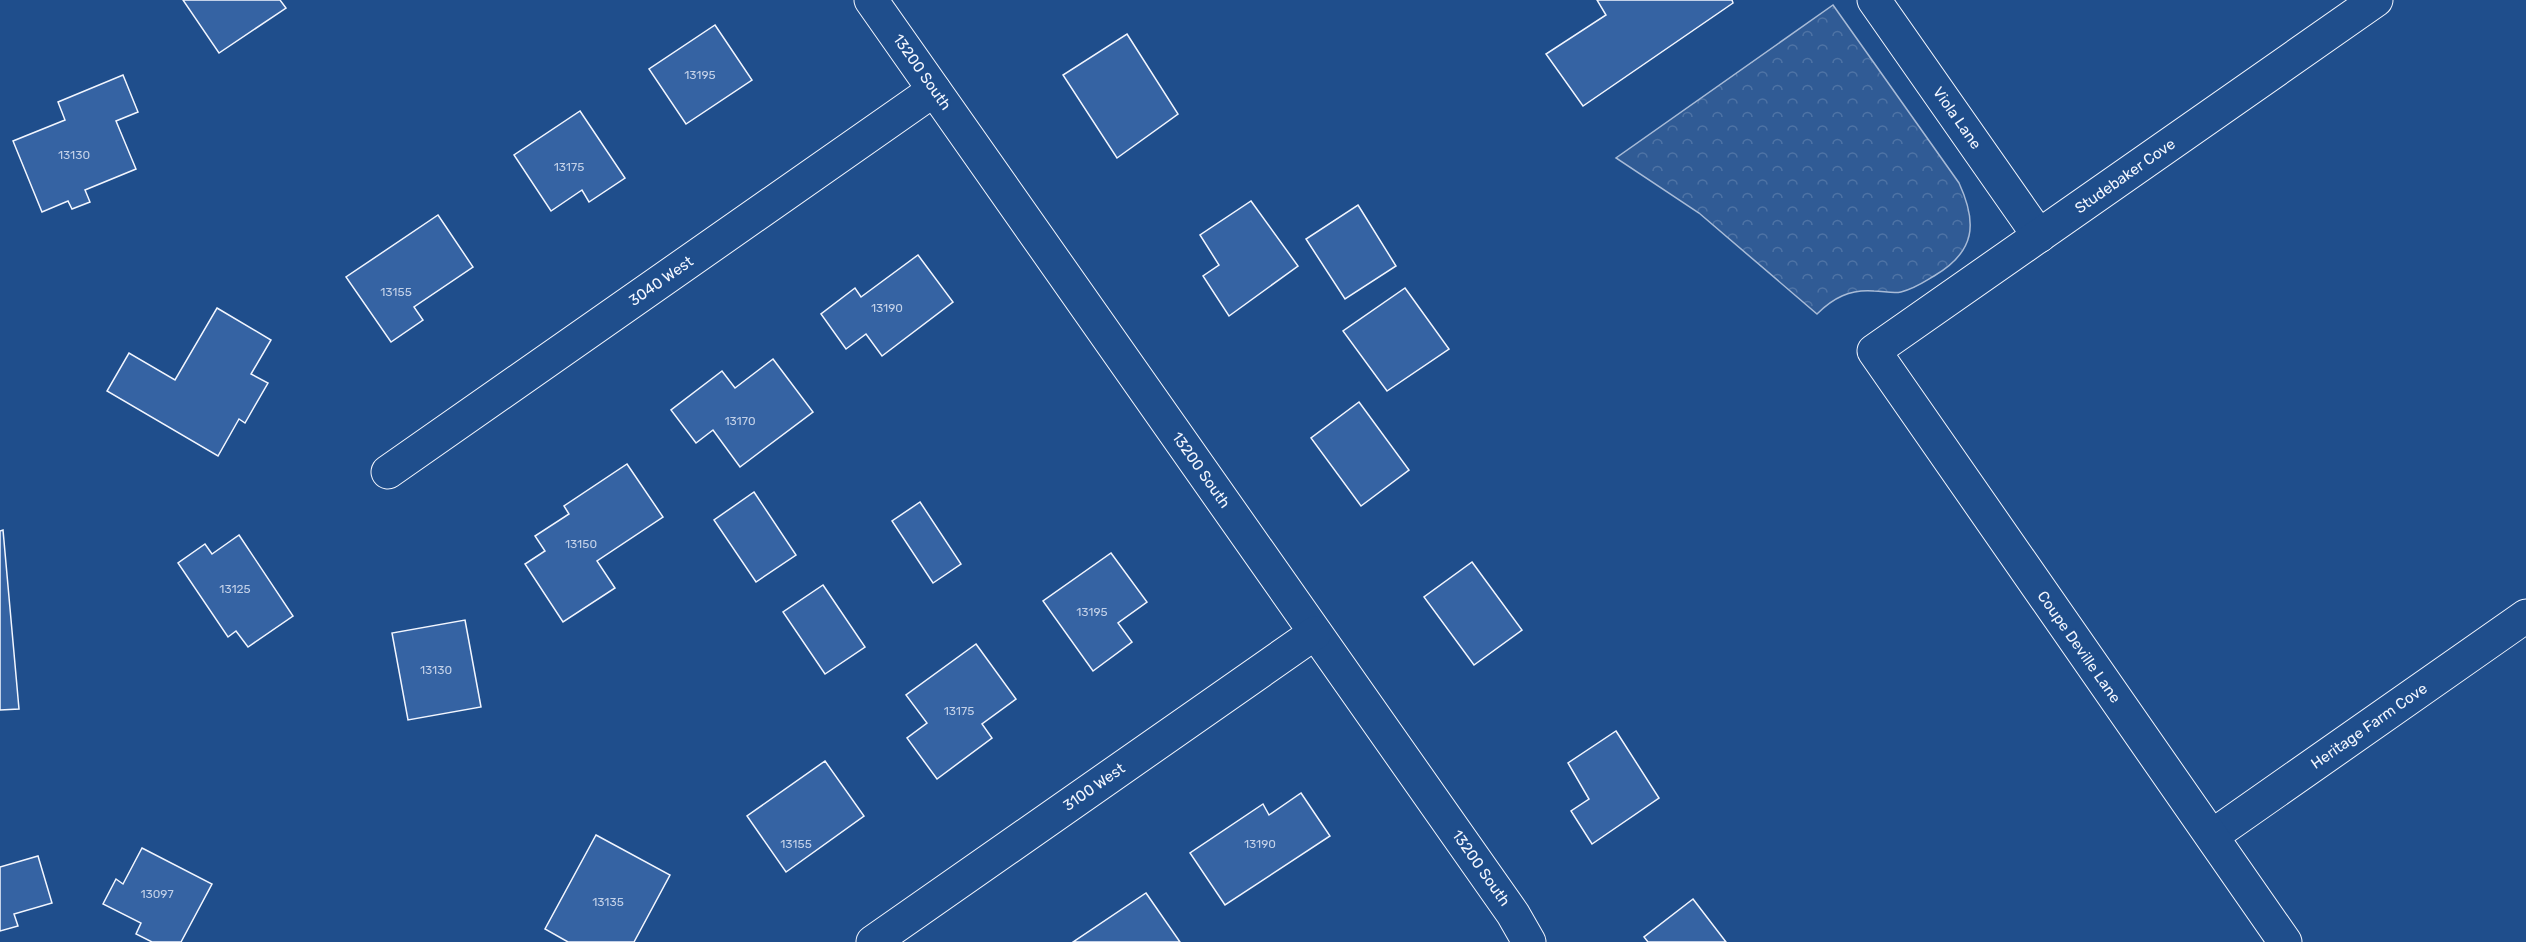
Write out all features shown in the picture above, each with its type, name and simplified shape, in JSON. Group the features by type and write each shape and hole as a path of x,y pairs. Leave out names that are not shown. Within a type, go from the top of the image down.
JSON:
{"street":[{"name":"13200 South","path":"872,0 1513,914 1529,942"},
{"name":"Viola Lane","path":"1874,0 2039,236"},
{"name":"Studebaker Cove","path":"1874,351 2376,0"},
{"name":"3040 West","path":"388,472 934,90"},
{"name":"Coupe Deville Lane","path":"1874,351 2285,942"},
{"name":"Heritage Farm Cove","path":"2212,836 2526,616"},
{"name":"3100 West","path":"873,942 1315,633"}],"green space":[{"path":"1833,5 1959,183 1969,211 1970,224 1965,247 1958,257 1948,267 1923,283 1898,293 1865,291 1850,293 1829,303 1817,314 1699,213 1616,158"}],"building":[{"path":"183,0 280,0 286,8 219,53"},
{"path":"1597,0 1732,0 1733,3 1583,106 1546,54 1606,15"},
{"path":"715,25 752,80 686,124 649,69"},
{"path":"1127,34 1178,114 1117,158 1063,75"},
{"path":"123,75 138,112 116,121 136,169 85,190 90,202 72,209 68,201 42,212 13,141 65,120 58,102"},
{"path":"580,111 625,178 589,202 582,190 551,211 514,155"},
{"path":"1251,201 1298,266 1229,316 1203,276 1219,265 1200,235"},
{"path":"1358,205 1396,266 1345,299 1306,239"},
{"path":"438,215 473,267 414,307 423,320 391,342 346,277"},
{"path":"918,255 953,302 882,356 866,334 846,349 821,314 855,288 861,297"},
{"path":"1405,288 1449,349 1387,391 1343,331"},
{"path":"217,308 271,340 251,374 268,383 245,423 239,419 218,456 107,391 129,353 175,380"},
{"path":"773,359 813,412 740,467 713,430 696,443 671,410 722,371 735,388"},
{"path":"1359,402 1409,470 1361,506 1311,438"},
{"path":"627,464 663,517 597,561 615,588 563,622 525,564 545,551 535,536 569,514 564,506"},
{"path":"754,492 796,555 756,582 714,520"},
{"path":"920,502 961,564 933,583 892,521"},
{"path":"3,530 19,709 0,710 0,531"},
{"path":"239,535 293,616 248,647 236,631 228,637 178,563 205,544 212,554"},
{"path":"1111,553 1147,602 1118,623 1132,642 1093,671 1043,601"},
{"path":"1472,562 1522,630 1474,665 1424,597"},
{"path":"823,585 865,647 825,674 783,612"},
{"path":"465,620 481,707 408,720 392,633"},
{"path":"976,644 1016,699 982,724 992,738 937,779 907,738 927,723 906,695"},
{"path":"1616,731 1659,798 1592,844 1571,811 1589,799 1568,763"},
{"path":"825,761 864,816 786,872 747,816"},
{"path":"1301,793 1330,836 1225,905 1190,853 1263,804 1269,815"},
{"path":"596,835 670,875 634,942 568,942 545,929"},
{"path":"142,848 212,884 181,942 152,942 136,934 141,923 103,904 116,879 123,884"},
{"path":"38,856 52,903 14,914 18,926 0,931 0,867"},
{"path":"1146,893 1180,942 1073,942"},
{"path":"1693,899 1726,942 1648,942 1644,937"}]}
